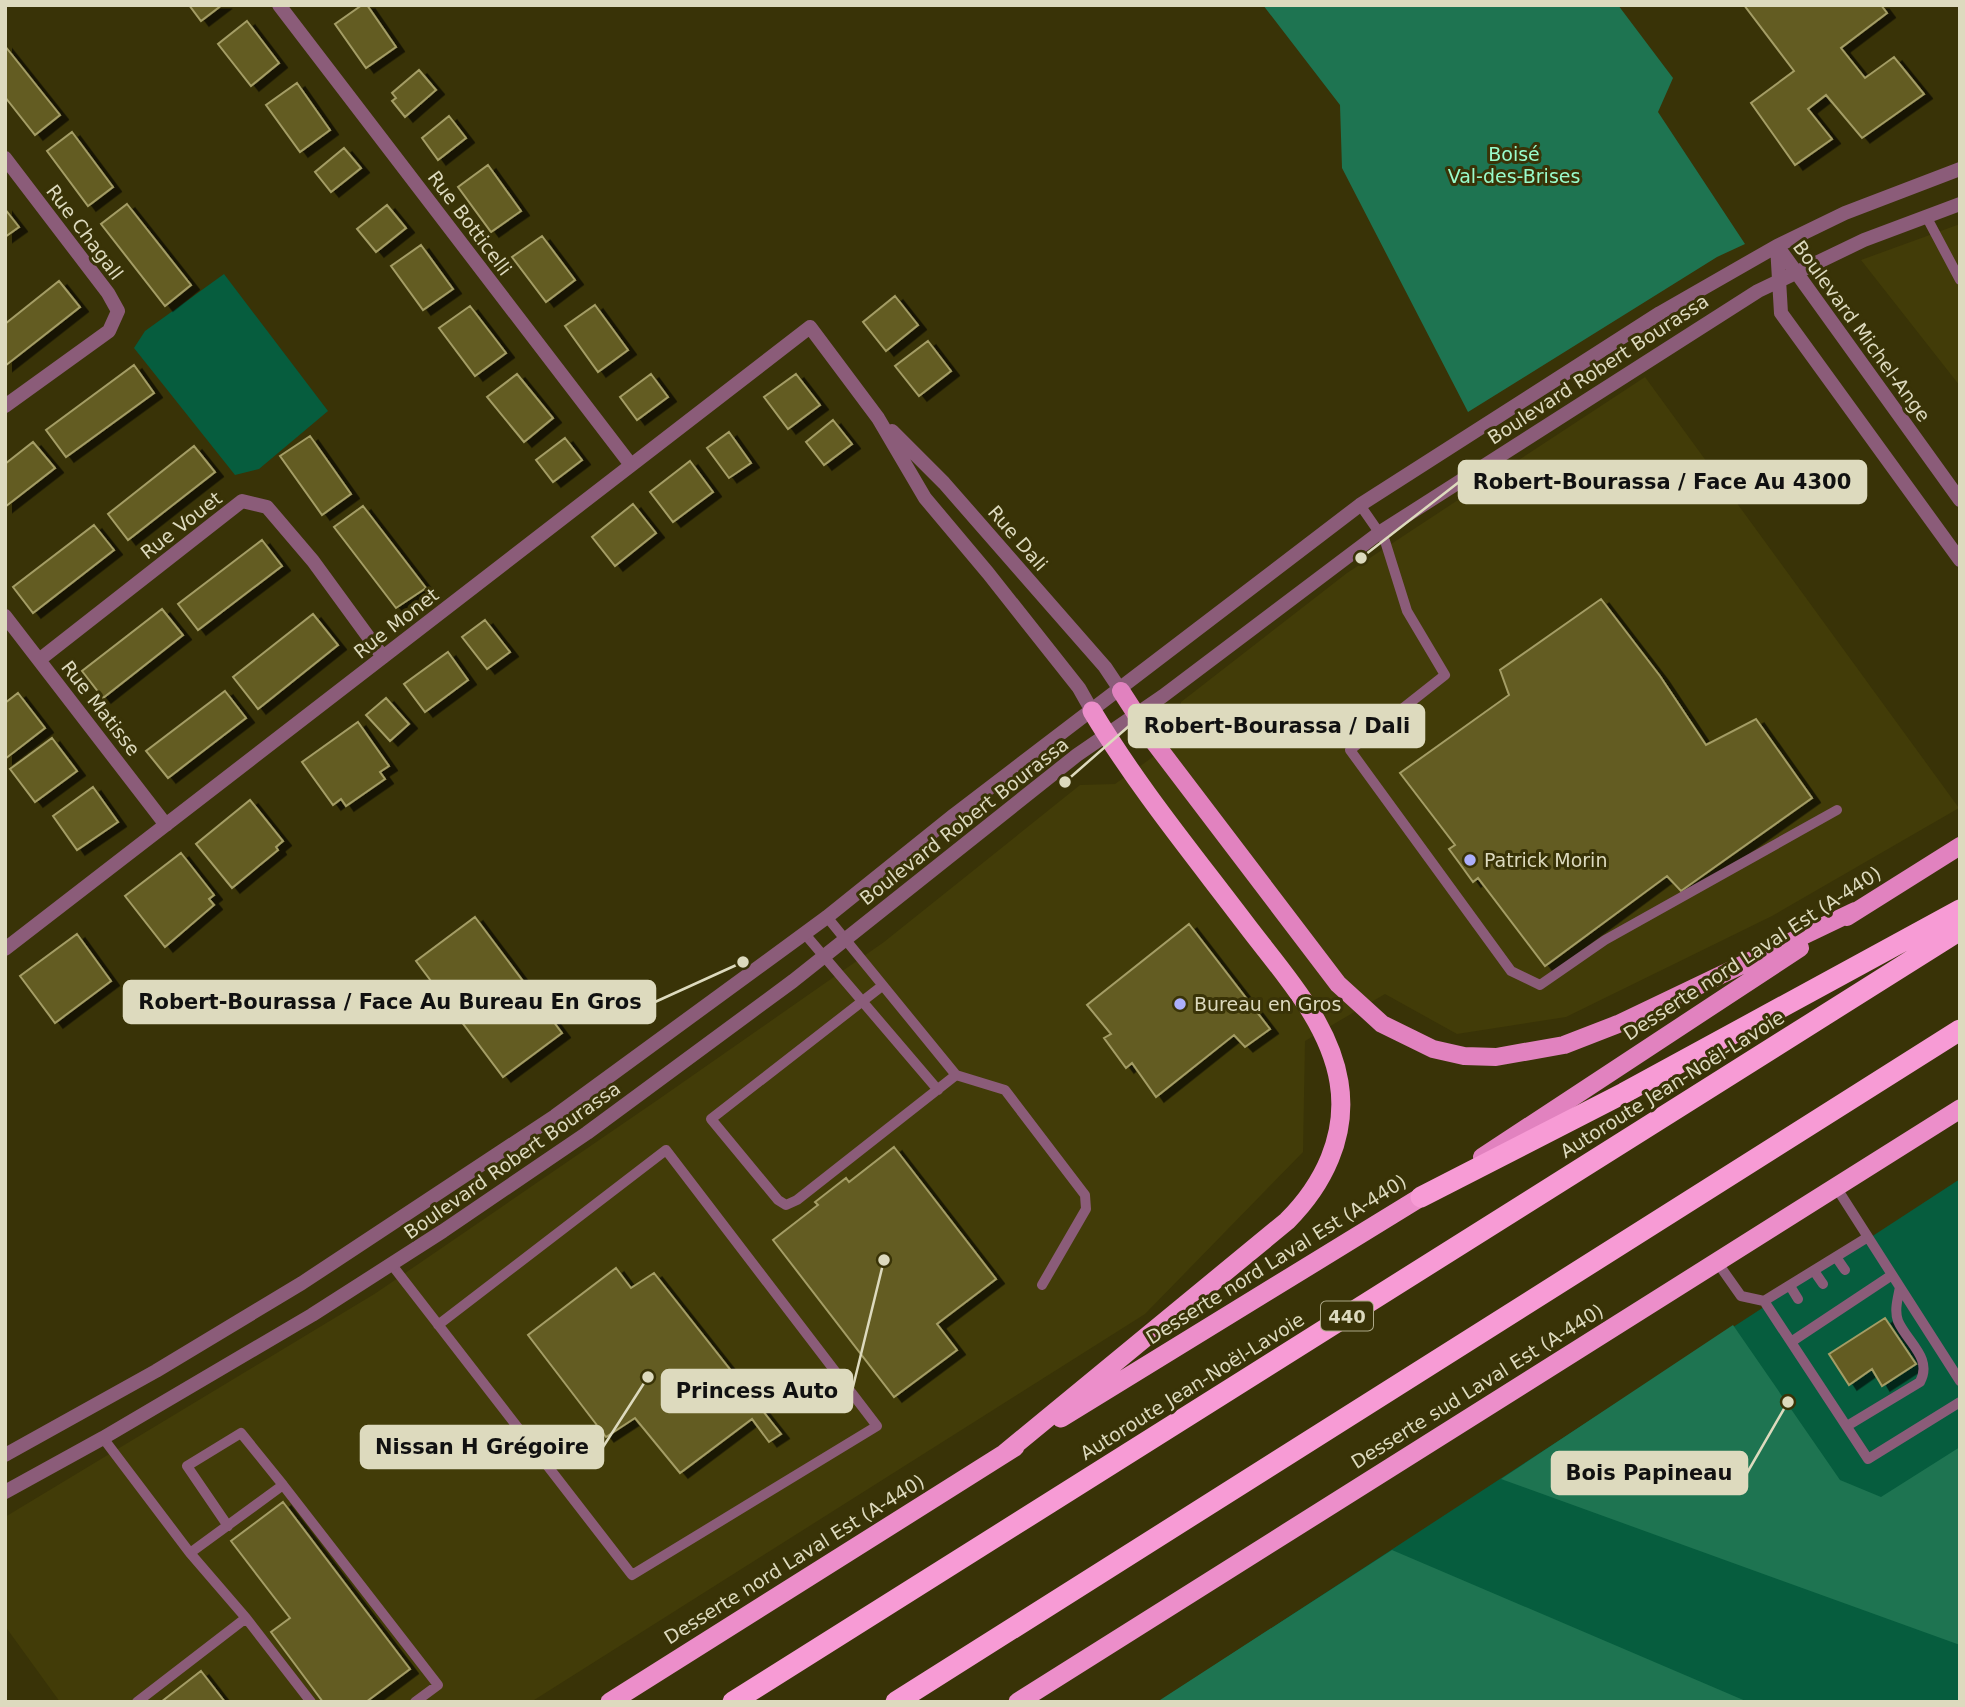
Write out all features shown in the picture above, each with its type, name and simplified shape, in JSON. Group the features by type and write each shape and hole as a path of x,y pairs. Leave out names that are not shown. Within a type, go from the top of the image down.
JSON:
{"highway":[{"path":"1005,1453 1287,1222 1321,1178 1335,1145 1339,1126 1340,1096 1335,1066 1309,1010 1092,711"},
{"path":"1421,1197 1624,1093 1960,910"},
{"name":"Autoroute Jean-Noël-Lavoie","path":"733,1702 1960,930"},
{"path":"896,1702 1960,1030"},
{"name":"Desserte sud Laval Est (A-440)","path":"1018,1702 1960,1109"},
{"name":"Desserte nord Laval Est (A-440)","path":"610,1702 1005,1453 1421,1197"}],"main road":[{"path":"1121,691 1154,742 1343,989 1394,1032 1433,1049 1464,1056 1496,1057 1564,1045 1627,1019 1855,912"},
{"name":"Desserte nord Laval Est (A-440)","path":"1421,1197 1960,846"}],"street":[{"name":"Rue Botticelli","path":"279,5 631,465"},
{"name":"Rue Chagall","path":"5,158 108,293 118,311 109,331 5,406"},
{"name":"Boulevard Robert Bourassa","path":"5,1455 177,1359 434,1198 606,1079 827,917 965,807 1121,691 1360,505 1660,313 1777,246 1861,206 1960,169"},
{"name":"Boulevard Robert Bourassa","path":"5,1492 103,1438 392,1265 587,1133 823,956 1107,734 1379,533 1715,316 1779,279 1960,204"},
{"name":"Boulevard Michel-Ange","path":"1777,246 1960,500"},
{"name":"Boulevard Michel-Ange","path":"1777,246 1781,313 1960,560"},
{"name":"Rue Monet","path":"5,949 810,327"},
{"name":"Rue Dali","path":"810,327 878,418 925,498 1079,688 1092,711"},
{"name":"Rue Dali","path":"878,418 952,492 1105,667 1121,691"},
{"name":"Rue Vouet","path":"39,660 243,501 267,507 313,561 383,657"},
{"name":"Rue Matisse","path":"5,616 166,825"}],"lane":[{"path":"1926,216 1960,280"},
{"path":"1360,505 1385,541 1407,611 1445,675 1350,750 1511,971 1540,985 1605,940 1837,810"},
{"path":"827,917 956,1075 1005,1090 1087,1200 1086,1209 1042,1285"},
{"path":"804,933 938,1090"},
{"path":"882,986 711,1119 778,1200 786,1205 797,1200 956,1075"},
{"path":"392,1265 438,1325 632,1575 877,1426 666,1150 438,1325"},
{"path":"1836,1187 1960,1381"},
{"path":"1717,1262 1741,1296 1764,1301 1868,1237"},
{"path":"1836,1256 1845,1270"},
{"path":"1814,1271 1823,1284"},
{"path":"1791,1342 1892,1275"},
{"path":"1790,1286 1798,1299"},
{"path":"1854,1286 1861,1296"},
{"path":"1847,1426 1920,1382 1923,1376 1921,1358 1898,1320 1896,1307 1900,1287"},
{"path":"1832,1299 1839,1310"},
{"path":"1764,1301 1868,1459 1960,1402"},
{"path":"1808,1315 1816,1326"},
{"path":"228,1526 187,1466 240,1433 438,1685 415,1702"},
{"path":"103,1438 190,1553 246,1618 312,1702"},
{"path":"190,1553 283,1485"},
{"path":"137,1702 246,1618"}],"shaded area":[{"path":"1960,224 1960,386 1861,260"},
{"path":"1645,377 1959,808 1772,916 1566,1017 1457,1034 1385,994 1305,1041 1303,1152 1145,1314 531,1702 60,1702 5,1626 5,1517 376,1293 884,942 1080,785 1115,784 1178,739 1181,702 1347,573"}],"green space":[{"name":"Boisé Val-des-Brises","path":"1263,5 1618,5 1673,78 1658,112 1745,244 1717,257 1468,412 1342,168 1340,105"},
{"path":"224,274 328,411 259,469 235,475 134,348 145,331"},
{"path":"1960,1179 1960,1702 1158,1702"},
{"path":"1733,1325 1840,1480 1881,1497 1960,1447 1960,1645 1501,1479"},
{"path":"1392,1550 1748,1702 1157,1702"}],"building":[{"path":"189,5 222,5 201,21"},
{"path":"362,5 367,5 396,47 366,68 335,24"},
{"path":"1744,5 1881,5 1887,13 1841,48 1865,78 1894,57 1924,94 1862,138 1826,95 1808,109 1832,139 1795,165 1751,103 1794,71"},
{"path":"247,21 279,63 251,86 218,44"},
{"path":"5,46 60,115 35,135 5,97"},
{"path":"419,70 436,90 405,117 392,101 396,98 392,93"},
{"path":"297,83 330,130 300,152 266,105"},
{"path":"449,116 466,138 438,160 422,138"},
{"path":"72,132 113,187 88,206 47,151"},
{"path":"344,148 361,168 331,192 315,172"},
{"path":"488,165 521,211 491,232 458,187"},
{"path":"127,204 191,285 165,306 101,224"},
{"path":"387,205 406,228 376,252 357,229"},
{"path":"5,209 19,227 5,237"},
{"path":"542,236 575,280 546,302 512,257"},
{"path":"421,245 453,289 423,310 391,266"},
{"path":"59,281 80,307 5,366 5,324"},
{"path":"895,296 918,325 886,351 863,322"},
{"path":"595,305 628,350 598,372 565,326"},
{"path":"470,306 506,353 475,376 439,328"},
{"path":"928,341 951,371 919,396 895,366"},
{"path":"134,365 154,393 66,457 46,430"},
{"path":"517,374 553,418 524,442 487,397"},
{"path":"651,374 668,397 637,420 620,397"},
{"path":"796,374 820,405 788,429 764,397"},
{"path":"833,420 852,444 824,465 806,442"},
{"path":"729,432 751,463 729,478 707,448"},
{"path":"310,436 351,494 322,515 280,456"},
{"path":"565,438 582,460 553,482 536,460"},
{"path":"33,442 55,468 5,507 5,464"},
{"path":"194,446 215,472 128,540 108,514"},
{"path":"690,461 713,492 673,522 650,492"},
{"path":"633,504 656,533 615,566 592,537"},
{"path":"363,506 426,588 396,608 334,527"},
{"path":"94,525 114,550 33,613 13,587"},
{"path":"262,540 282,566 198,630 178,604"},
{"path":"1601,599 1660,676 1706,745 1756,719 1812,798 1681,891 1667,876 1545,966 1478,878 1473,882 1449,849 1455,845 1400,773 1509,695 1500,670"},
{"path":"162,609 183,635 103,698 82,671"},
{"path":"313,614 338,645 258,709 233,677"},
{"path":"485,620 510,652 487,669 462,637"},
{"path":"448,652 468,680 425,712 404,684"},
{"path":"225,691 246,718 168,778 146,751"},
{"path":"18,693 45,728 5,759 5,703"},
{"path":"386,698 409,724 390,741 366,715"},
{"path":"358,722 389,766 380,772 385,779 346,806 341,799 333,805 302,762"},
{"path":"52,738 77,771 35,802 10,769"},
{"path":"93,787 118,822 77,850 53,816"},
{"path":"250,800 283,841 276,847 278,850 232,888 196,844"},
{"path":"181,853 214,895 209,899 214,905 165,947 125,896"},
{"path":"475,917 562,1033 503,1077 416,961"},
{"path":"1189,924 1270,1029 1245,1047 1234,1035 1156,1097 1132,1063 1126,1068 1104,1038 1111,1034 1087,1005"},
{"path":"77,934 111,981 55,1023 20,976"},
{"path":"894,1147 996,1279 937,1324 957,1350 894,1397 773,1240 818,1205 815,1202 846,1178 849,1182"},
{"path":"616,1268 631,1288 654,1273 781,1434 769,1442 752,1419 680,1473 635,1418 606,1437 528,1335"},
{"path":"1885,1318 1916,1364 1882,1386 1872,1369 1849,1385 1829,1354"},
{"path":"283,1502 410,1669 366,1702 323,1702 271,1632 290,1618 231,1541"},
{"path":"201,1671 225,1702 161,1702"}],"place":[{"name":"Robert-Bourassa / Face Au 4300","path":"1361,558"},
{"name":"Robert-Bourassa / Dali","path":"1065,782"},
{"name":"Patrick Morin","path":"1470,860"},
{"name":"Robert-Bourassa / Face Au Bureau En Gros","path":"743,962"},
{"name":"Bureau en Gros","path":"1180,1004"},
{"name":"Princess Auto","path":"884,1260"},
{"name":"Nissan H Grégoire","path":"648,1377"},
{"name":"Bois Papineau","path":"1788,1402"}]}
